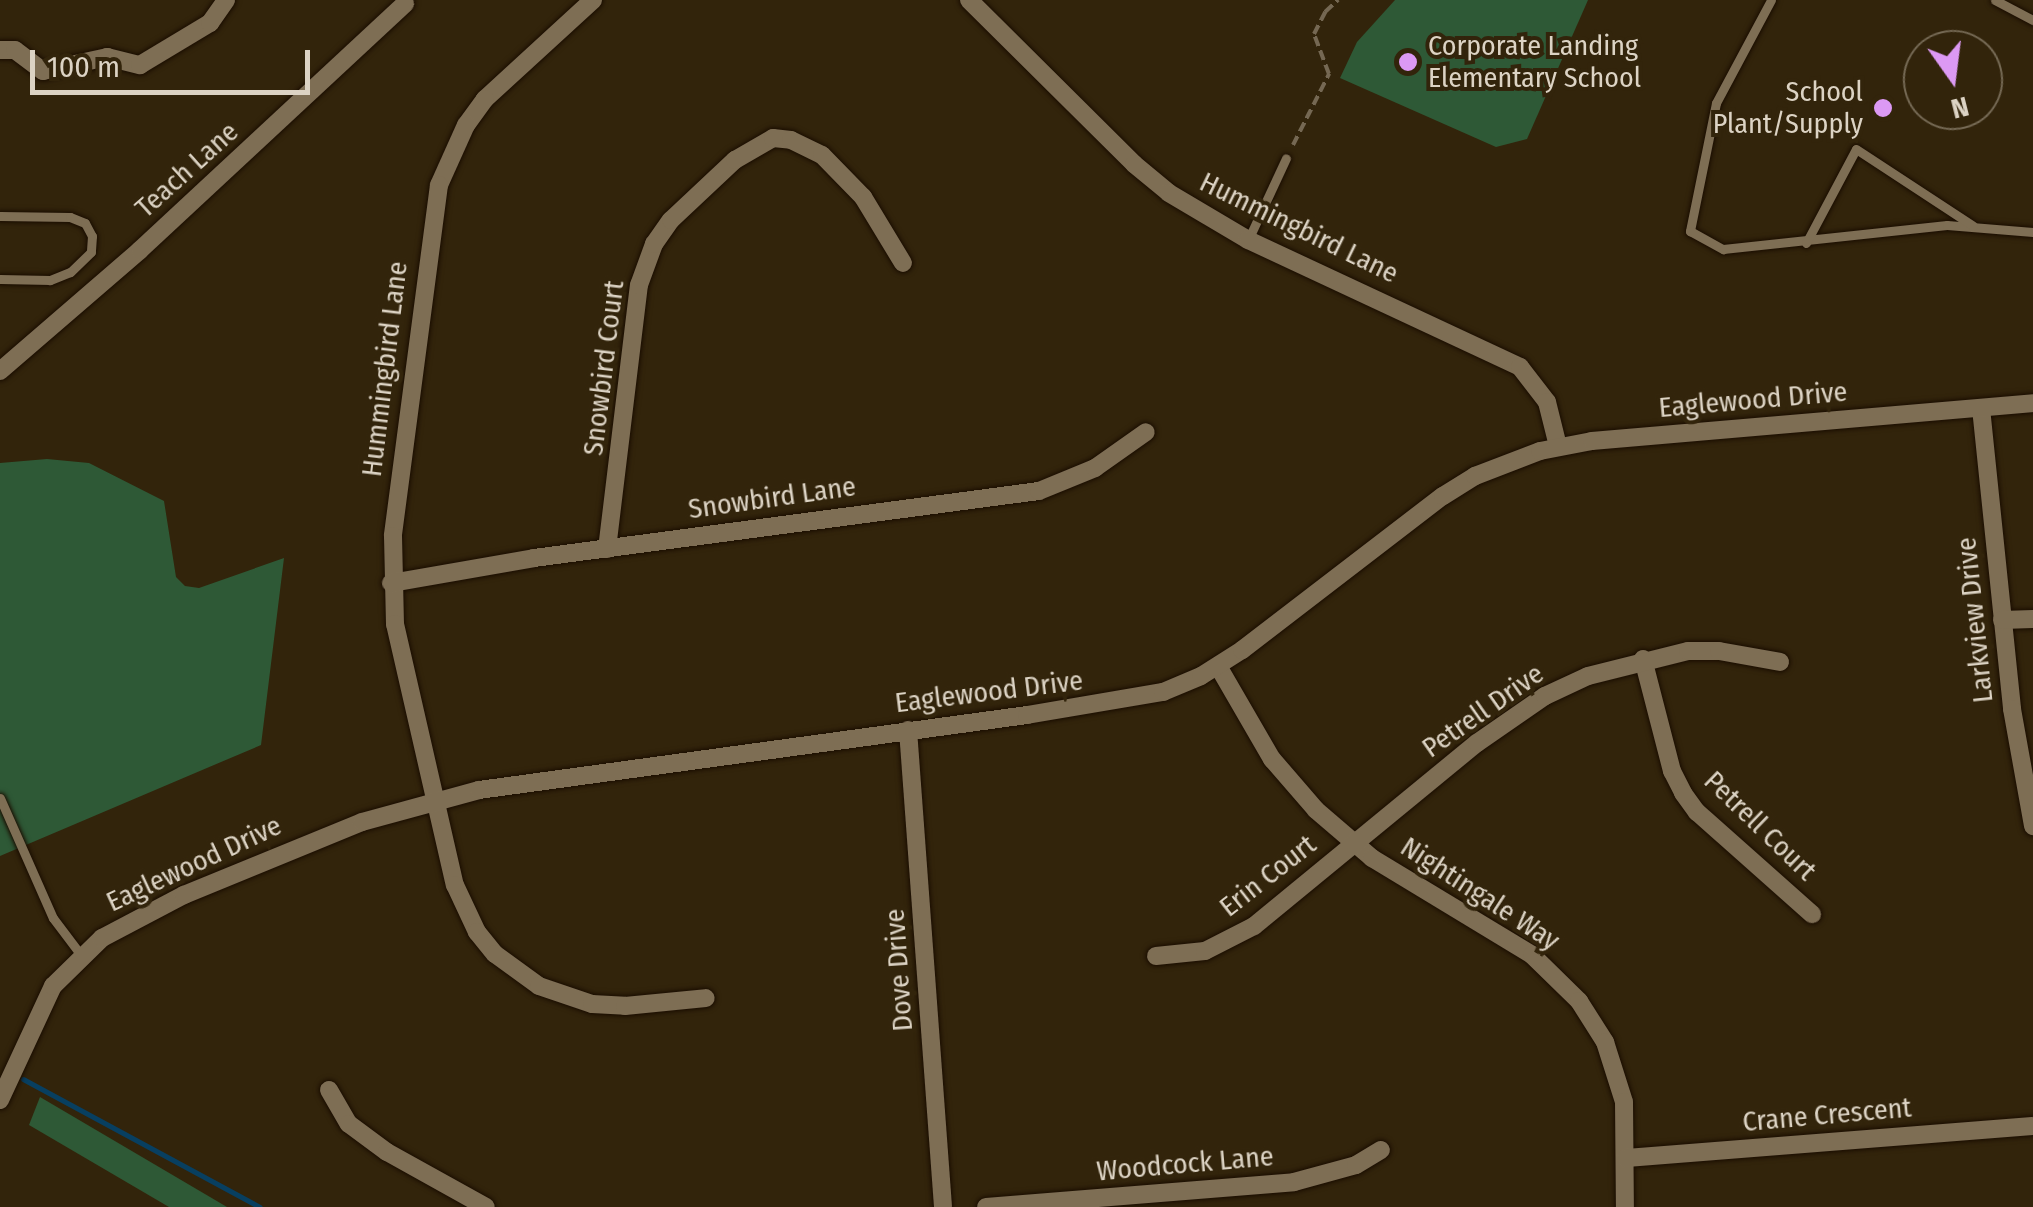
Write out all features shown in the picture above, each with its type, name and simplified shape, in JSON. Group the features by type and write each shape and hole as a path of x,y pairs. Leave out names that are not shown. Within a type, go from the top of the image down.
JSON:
{"street":[{"path":"0,50 16,50 43,71 106,57 140,66 210,23 226,0"},
{"name":"Hummingbird Lane","path":"593,0 486,99 466,126 439,185 417,332 391,583 396,624 435,800 463,907 494,954 552,992 592,1004 625,1006 706,998"},
{"name":"Hummingbird Lane","path":"969,0 1134,164 1169,193 1248,240 1520,367 1548,402 1558,446"},
{"name":"Teach Lane","path":"0,371 140,250 406,4"},
{"name":"Snowbird Court","path":"607,549 639,286 654,244 671,220 735,160 773,138 791,140 822,155 863,198 903,263"},
{"name":"Eaglewood Drive","path":"0,1100 35,1019 54,986 81,955 124,924 314,840 435,800 479,790 1130,700 1163,692 1218,666 1443,496 1503,463 1558,446 2033,403"},
{"name":"Larkview Drive","path":"1980,408 2002,620 2033,826"},
{"name":"Snowbird Lane","path":"391,583 607,549 1039,492 1095,468 1146,432"},
{"path":"2002,620 2033,618"},
{"name":"Petrell Drive","path":"1354,844 1477,743 1545,696 1588,676 1643,659 1719,651 1780,662"},
{"name":"Petrell Court","path":"1643,659 1672,771 1683,793 1697,812 1812,914"},
{"name":"Nightingale Way","path":"1218,666 1292,786 1354,844 1532,955 1579,1001 1597,1025 1617,1071 1624,1102 1625,1207"},
{"name":"Dove Drive","path":"908,730 943,1207"},
{"name":"Erin Court","path":"1156,956 1181,956 1229,942 1354,844"},
{"path":"329,1090 349,1124 386,1152 486,1207"},
{"name":"Crane Crescent","path":"1626,1158 2033,1126"},
{"name":"Woodcock Lane","path":"986,1207 1294,1182 1356,1165 1381,1150"}],"lane":[{"path":"1771,0 1716,103 1690,231 1723,249 1947,225 2033,232"},
{"path":"1995,0 2033,20"},
{"path":"1806,242 1856,149 1975,227"},
{"path":"1248,240 1286,158"},
{"path":"0,216 70,217 86,223 92,236 91,252 70,272 50,280 0,279"},
{"path":"0,798 53,918 81,955"}],"path":[{"path":"1286,158 1329,74 1314,34 1325,12 1338,0"}],"green space":[{"path":"1395,0 1588,0 1527,139 1496,147 1340,78 1357,42"},
{"path":"47,459 89,463 164,501 176,577 185,586 199,588 284,558 261,745 0,856 0,463"},
{"path":"40,1097 227,1207 169,1207 29,1125"}],"waterway":[{"path":"23,1079 260,1207"}],"place":[{"name":"Corporate Landing Elementary School","path":"1408,62"},
{"name":"School Plant/Supply","path":"1883,108"}]}
